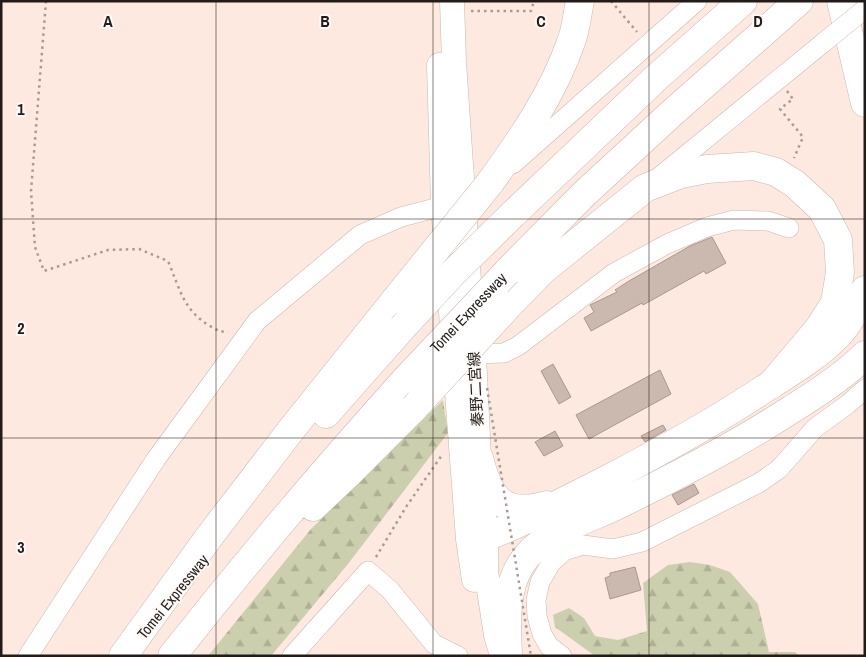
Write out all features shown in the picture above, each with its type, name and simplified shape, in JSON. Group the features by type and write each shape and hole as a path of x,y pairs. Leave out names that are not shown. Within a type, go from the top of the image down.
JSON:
{"highway":[{"path":"124,656 209,537 285,438 489,184 526,133 560,72 572,40 580,1"},
{"name":"Tomei Expressway","path":"124,656 218,540 402,328 453,273 657,77 743,1"},
{"path":"840,1 865,103"},
{"path":"856,1 865,39"},
{"name":"Tomei Expressway","path":"172,656 230,582 332,461 507,272 584,194 673,112 797,3"},
{"path":"230,582 349,474 414,408 543,270 645,188 681,174 707,169 754,166 776,172 795,184 822,209 838,240 840,272 835,303 819,328 771,385"},
{"path":"477,538 519,525 662,451 730,412 813,356 839,335 858,306 865,290"},
{"path":"730,446 828,366 841,353 865,322"},
{"path":"508,656 507,621 513,581 521,563 537,546 551,536 620,504 777,420 818,393 849,370 865,355"},
{"path":"479,458 490,491 499,501 514,508 531,510 571,498"},
{"path":"477,538 518,535 620,504"}],"main road":[{"name":"秦野二宮線","path":"436,1 443,206 477,538 486,571 496,636 503,656"},
{"name":"秦野二宮線","path":"462,6 454,62 474,354 479,458 478,612 488,656"}],"street":[{"path":"489,184 697,1"},
{"path":"645,188 865,10"},
{"path":"28,656 156,459 257,321 360,235 402,217 443,206"},
{"path":"474,354 504,353 518,346 614,273 668,244 707,227 734,220 749,219 768,221 790,228"},
{"path":"562,656 549,646 542,634 537,616 536,600 540,582 551,563 564,551 584,544 613,549 642,542 759,483 779,469 815,428 865,389"},
{"path":"292,656 368,572 390,590 434,644 458,656"}],"path":[{"path":"46,1 31,191 35,247 44,271 108,250 139,249 168,262 187,308 199,320 221,332 250,332"},
{"path":"462,6 531,12 534,1"},
{"path":"611,1 638,32"},
{"path":"793,99 780,109 803,137 793,160"},
{"path":"487,388 531,656"},
{"path":"368,572 406,507 442,454"}],"green space":[{"path":"443,400 448,433 348,564 271,656 208,656 311,529"},
{"path":"690,562 710,565 730,572 758,604 769,652 795,652 799,656 595,656 555,627 553,615 569,608 584,618 595,636 618,640 647,631 643,583 668,565"}],"building":[{"path":"712,237 726,263 706,274 704,271 591,331 584,318 594,312 590,305 617,292 615,290 629,281 690,246"},
{"path":"553,364 571,397 559,404 541,371"},
{"path":"660,370 671,394 589,439 576,415"},
{"path":"663,425 666,430 645,442 641,436"},
{"path":"555,431 563,446 544,456 535,442"},
{"path":"694,484 699,493 678,505 672,495"},
{"path":"635,567 641,590 610,599 605,578 610,576 610,573"}]}
